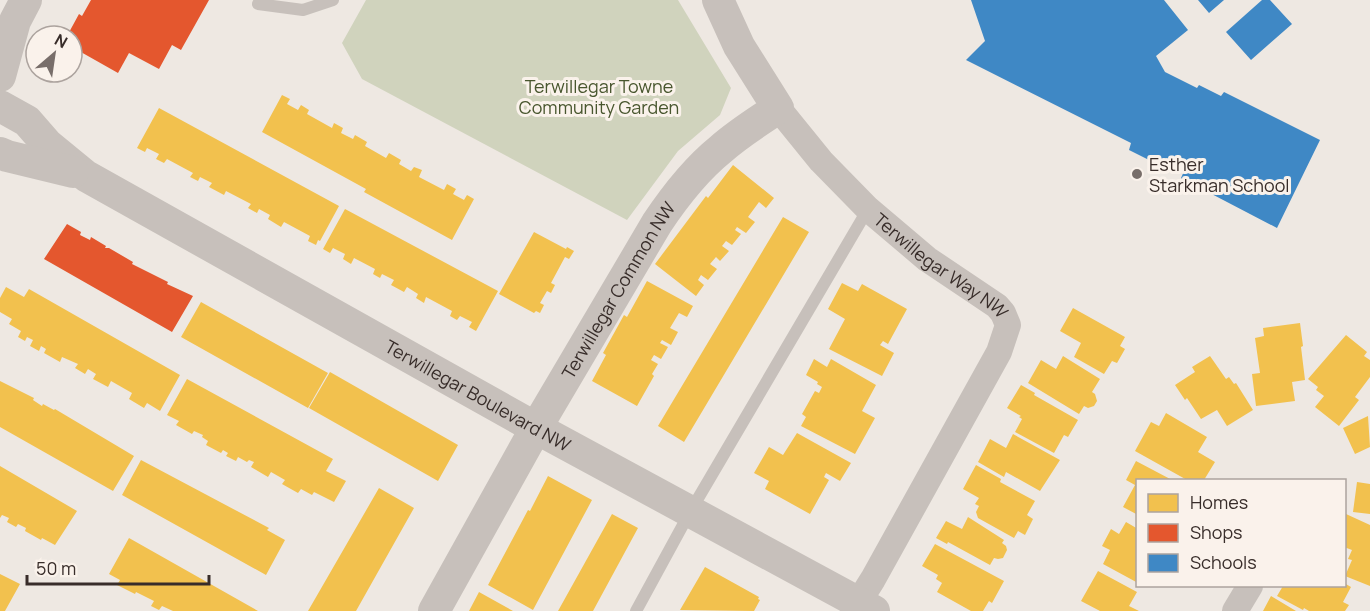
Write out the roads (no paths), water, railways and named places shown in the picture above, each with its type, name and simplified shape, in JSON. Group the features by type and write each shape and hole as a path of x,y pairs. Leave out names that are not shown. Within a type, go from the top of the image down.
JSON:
{"street":[{"path":"718,0 739,46 778,108"},
{"path":"0,76 22,1"},
{"name":"Terwillegar Boulevard NW","path":"0,106 27,121 47,144 86,176 862,608"},
{"name":"Terwillegar Way NW","path":"778,108 820,161 868,209 927,259 988,298 1003,313 1008,326 999,352 862,608"},
{"name":"Terwillegar Common NW","path":"434,611 536,428 646,241 673,200 720,149 778,108"},
{"name":"Terwillegar Boulevard NW","path":"0,153 86,176"},
{"path":"1235,611 1249,587"}],"lane":[{"path":"260,0 258,4 303,10 333,0"},
{"path":"636,611 690,512 868,209"}],"place":[{"name":"Esther Starkman School","path":"1137,174"}],"park label":[{"name":"Terwillegar Towne Community Garden","path":"599,96"}]}
